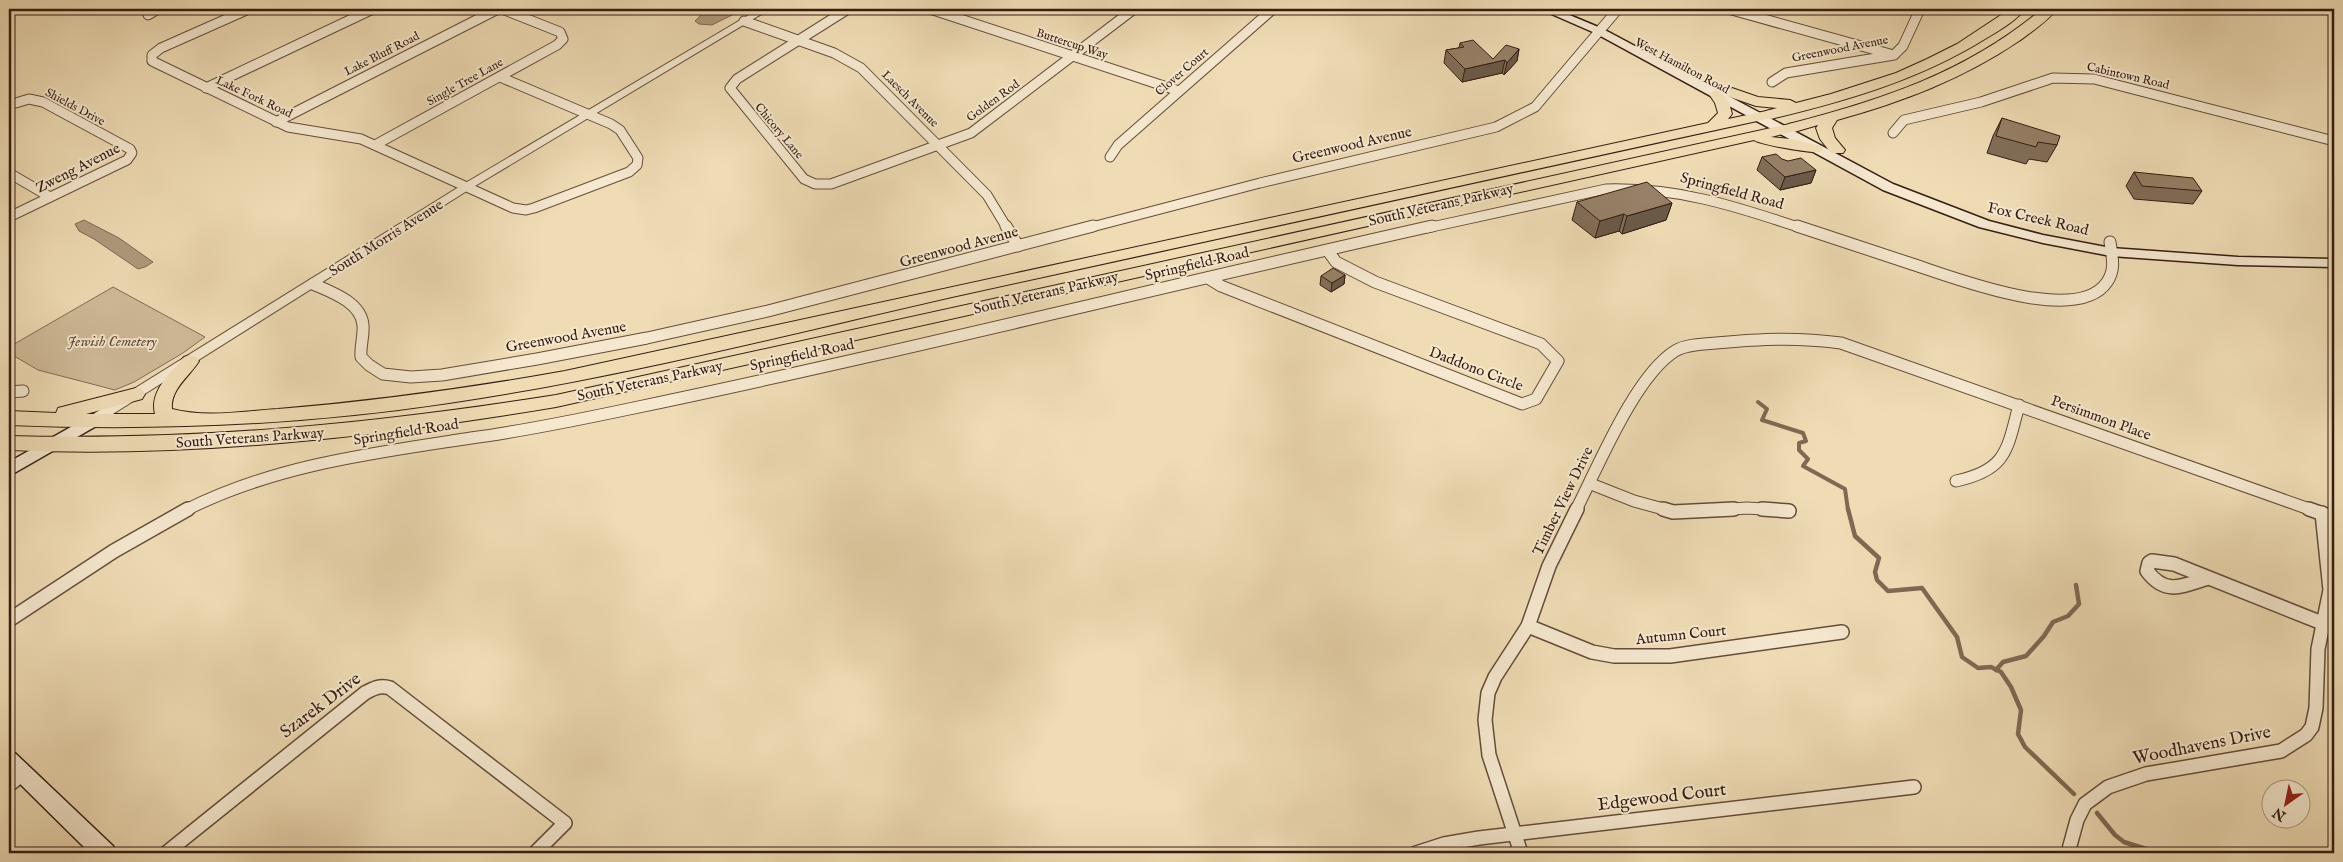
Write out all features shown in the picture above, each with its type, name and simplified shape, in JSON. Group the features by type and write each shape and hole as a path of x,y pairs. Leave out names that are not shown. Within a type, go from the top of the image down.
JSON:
{"highway":[{"name":"South Veterans Parkway","path":"9,418 92,421 250,417 358,408 454,396 575,375 1712,128 1805,106 1866,89 1942,58 1984,34 2018,9"},
{"name":"South Veterans Parkway","path":"9,443 151,444 276,438 454,418 548,402 1832,117 1874,105 1941,78 2010,41 2050,9"},
{"path":"1732,93 1771,103 1805,106"},
{"path":"1712,128 1724,118 1725,114 1722,103 1716,94"},
{"path":"1832,117 1824,128 1826,136 1837,150"},
{"path":"1730,141 1781,142 1816,149"},
{"path":"188,420 164,413 161,405 163,396 190,361"},
{"path":"31,419 81,410 136,394"}],"main road":[{"name":"West Hamilton Road","path":"1546,9 1602,28 1732,93 1764,116"},
{"name":"West Hamilton Road","path":"1568,9 1716,94 1764,116"},
{"name":"Fox Creek Road","path":"1764,116 1906,185 1964,208 2110,247 2312,254 2334,258"},
{"name":"Fox Creek Road","path":"1787,128 1816,149 1888,187 1945,211 2013,232 2110,247 2218,260 2334,263"},
{"name":"South Morris Avenue","path":"9,470 92,421"},
{"path":"14,773 105,853"}],"street":[{"path":"148,15 158,9"},
{"name":"Lake Fork Road","path":"248,9 161,48 152,55 151,59 154,63 276,122 298,130 354,136 513,208 526,210 633,170 637,166 638,158 620,130 588,114"},
{"path":"206,88 373,9"},
{"name":"Single Tree Lane","path":"375,145 557,45 564,37 560,32 500,9"},
{"name":"Lake Bluff Road","path":"276,122 500,9"},
{"name":"South Morris Avenue","path":"92,421 466,187 765,9"},
{"path":"798,40 848,9"},
{"name":"Buttercup Way","path":"930,9 1179,91"},
{"name":"Golden Rod","path":"818,184 831,184 939,146 962,137 986,124 1134,9"},
{"name":"Clover Court","path":"1110,157 1118,145 1273,9"},
{"name":"Greenwood Avenue","path":"313,284 346,302 359,313 363,322 361,356 368,366 386,375 414,377 525,361 681,330 797,304 1282,177 1507,123 1529,111 1540,102 1618,9"},
{"path":"1728,9 1894,55"},
{"name":"Greenwood Avenue","path":"1772,82 1786,73 1894,55 1903,46 1920,9"},
{"name":"Laesch Avenue","path":"744,21 842,56 861,68 987,196 1018,246"},
{"name":"Chicory Lane","path":"798,40 737,79 731,85 732,93 804,180 818,184"},
{"path":"500,77 588,114"},
{"name":"Cabintown Road","path":"1893,133 1904,120 1981,102 2053,78 2073,77 2094,79 2334,141"},
{"name":"Shields Drive","path":"9,105 29,99 43,102 130,149 132,155"},
{"name":"Zweng Avenue","path":"9,218 127,160 132,155"},
{"path":"9,173 50,197"},
{"name":"Springfield Road","path":"9,620 125,546 192,507 224,492 285,471 362,456 510,432 694,395 1606,189 1634,187 1691,194 1722,202 1976,285 2021,297 2067,300 2094,293 2103,288 2113,270 2110,247"},
{"name":"Daddono Circle","path":"1208,278 1221,286 1522,404 1536,399 1558,361 1541,344 1369,279 1336,262 1328,251"},
{"name":"Timber View Drive","path":"1522,853 1489,754 1485,720 1488,693 1495,677 1528,626 1538,602 1549,566 1624,414 1654,371 1676,350 1695,345 1724,342 1801,338 1818,339 1858,347"},
{"name":"Persimmon Place","path":"1858,347 2328,516"},
{"path":"9,392 24,391"},
{"path":"1956,481 1988,472 2000,462 2019,405"},
{"path":"1591,484 1634,501 1673,512 1747,508 1789,511"},
{"name":"Woodhavens Drive","path":"2068,853 2077,820 2085,804 2108,787 2146,774 2281,751 2294,744 2312,727 2316,708 2318,649 2330,590 2328,516"},
{"path":"2208,578 2322,623"},
{"name":"Autumn Court","path":"1528,626 1592,652 1614,656 1670,656 1842,632"},
{"name":"Szarek Drive","path":"166,853 365,693 384,686 390,688 565,823 536,853"},
{"name":"Edgewood Court","path":"1416,853 1444,844 1515,834 1914,787"}],"green space":[{"name":"Jewish Cemetery","path":"113,287 205,337 183,353 134,382 115,390 38,370 9,353 9,347"}],"shaded area":[{"path":"707,9 744,9 712,25 699,24 695,21"},
{"path":"84,220 119,238 153,262 138,269 79,231 75,224"}],"building":[{"path":"1473,40 1493,59 1506,45 1519,49 1507,63 1505,60 1465,69 1446,50 1464,47 1460,43"},
{"path":"2002,118 2060,136 2057,145 2038,142 2036,147 1996,136"},
{"path":"1776,154 1788,161 1801,158 1816,170 1785,177 1762,157"},
{"path":"2134,172 2193,178 2202,191 2142,186"},
{"path":"1647,182 1672,203 1627,216 1624,214 1600,221 1577,202"},
{"path":"1333,268 1345,275 1332,283 1321,276"}],"waterway":[{"path":"1758,402 1767,409 1762,420 1803,433 1806,441 1799,443 1799,450 1808,459 1803,466 1845,489 1848,510"},
{"path":"1848,509 1855,536 1879,558 1875,572 1877,580 1888,591 1922,588 1957,637 1962,657 1978,668 1991,667 1996,670"},
{"path":"1996,670 2003,662 2026,656 2044,636 2053,622 2068,616 2079,604 2076,585"},
{"path":"1996,670 2001,672 2011,687 2021,710 2018,734 2025,747 2074,794"},
{"path":"2097,813 2115,835 2124,842 2159,853"},
{"path":"2190,853 2191,849 2204,853"}]}
